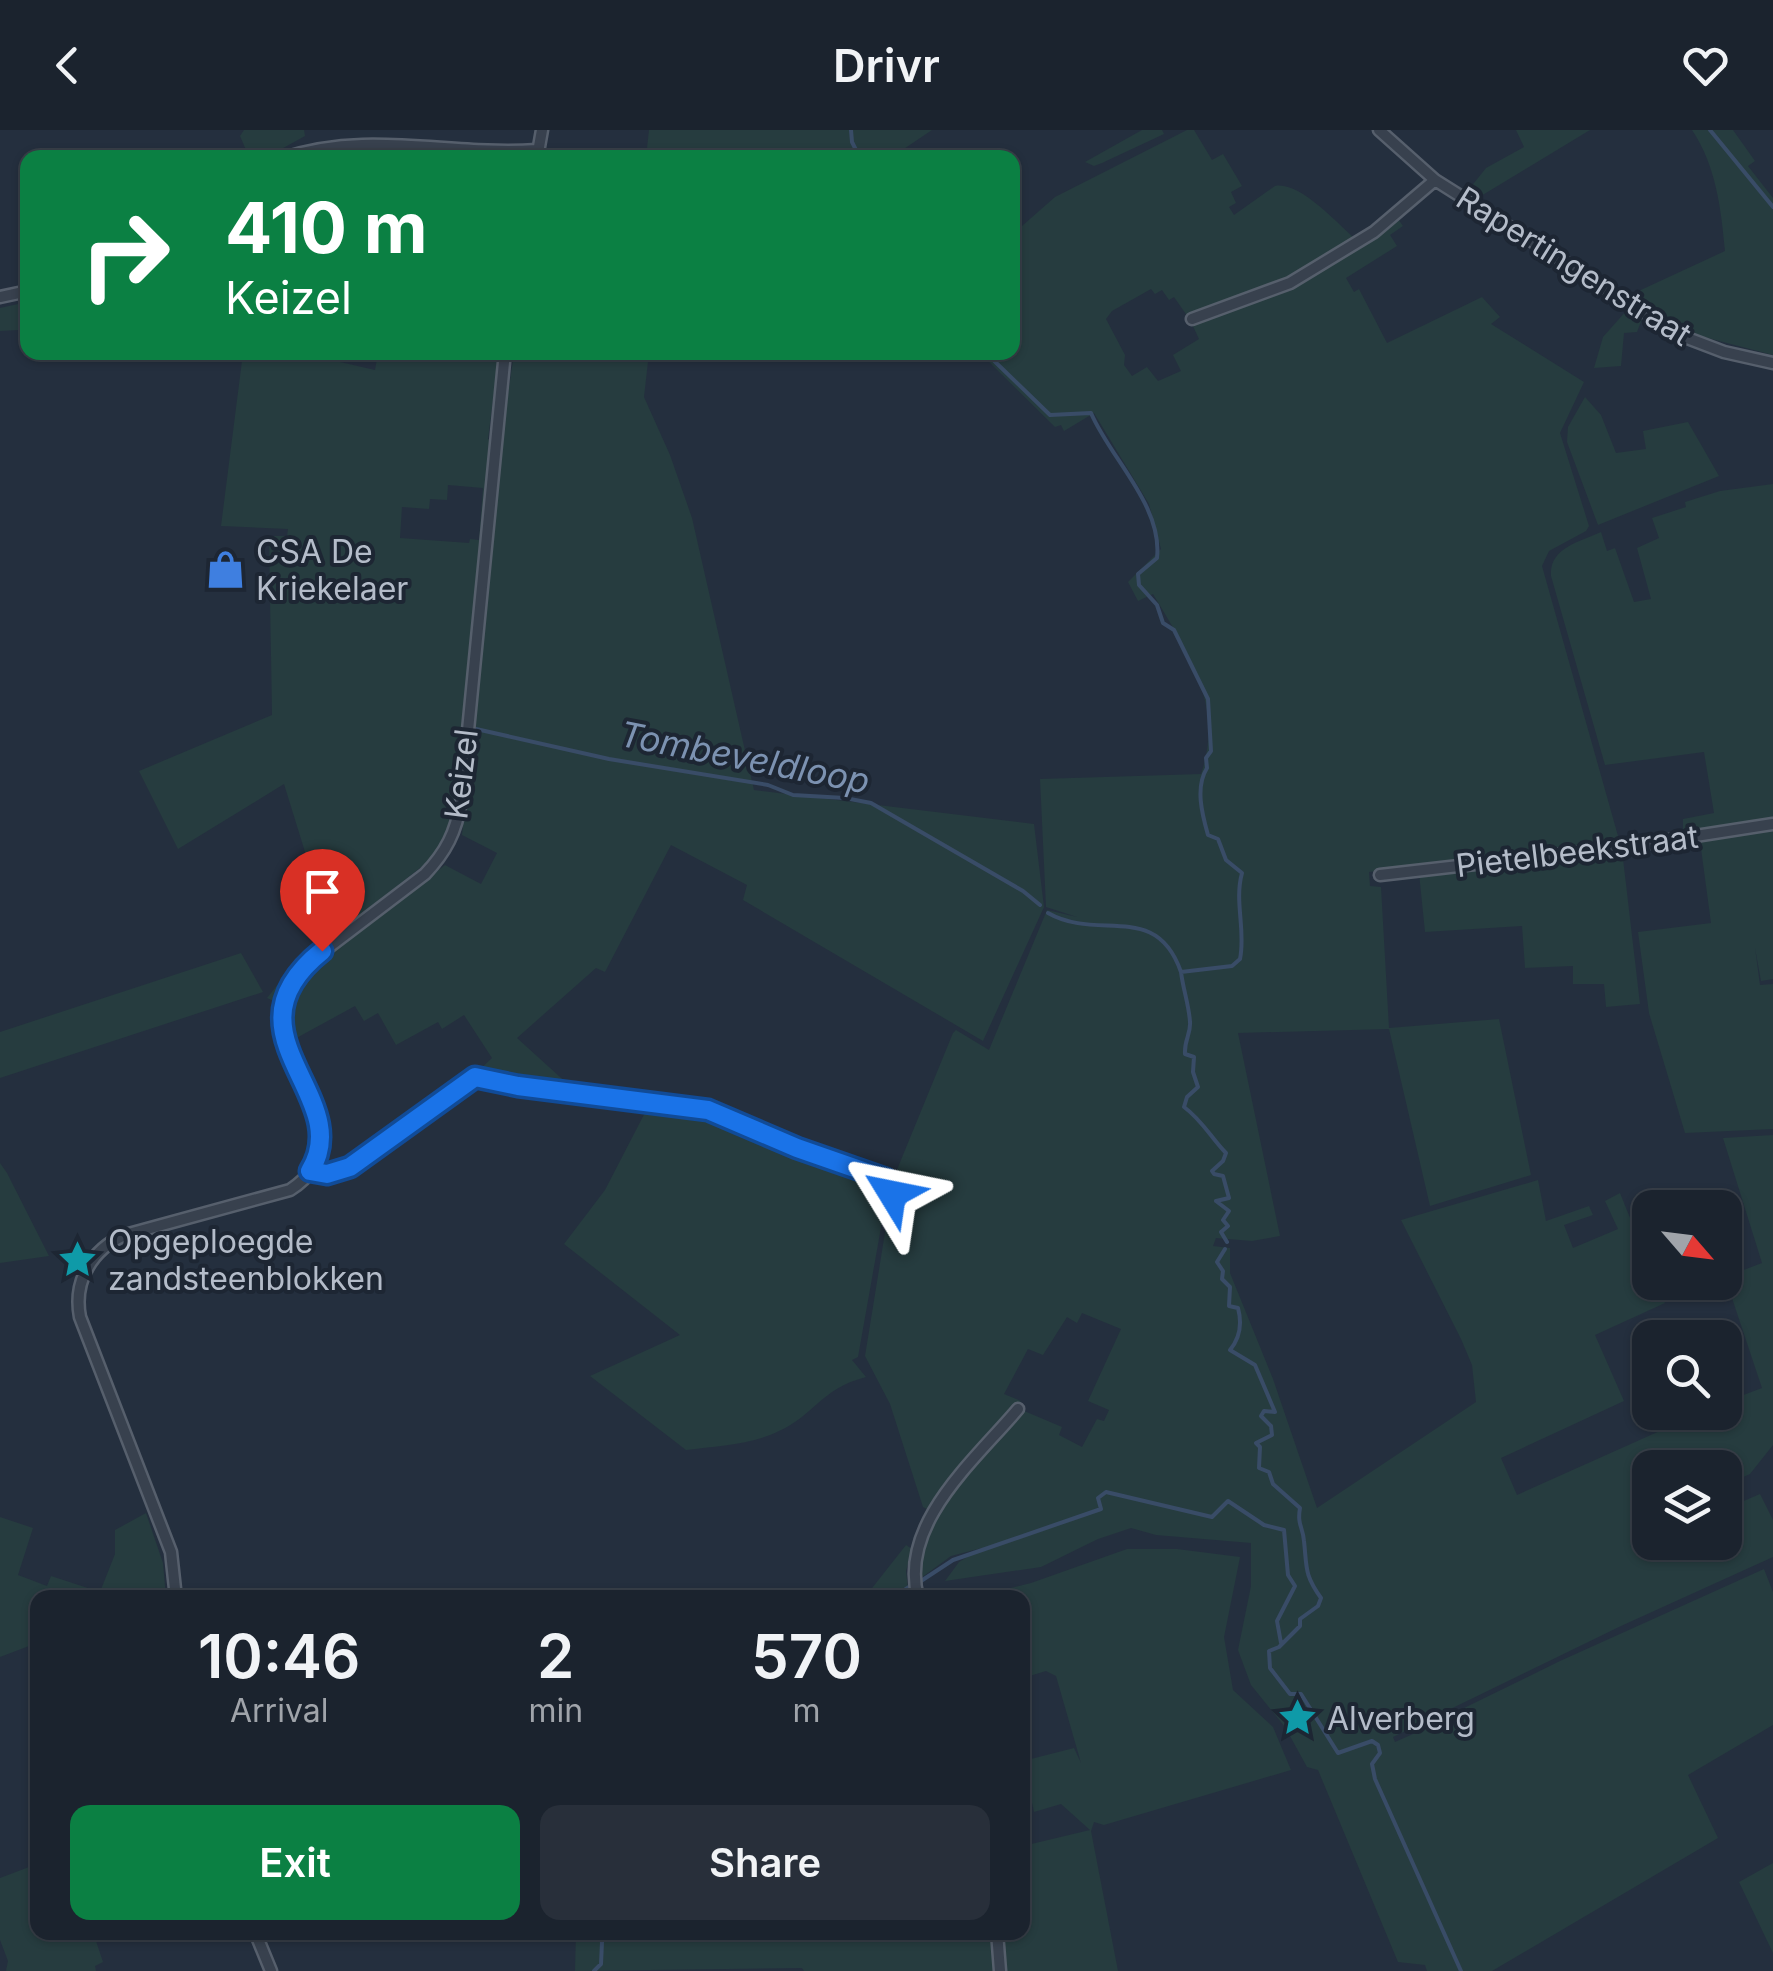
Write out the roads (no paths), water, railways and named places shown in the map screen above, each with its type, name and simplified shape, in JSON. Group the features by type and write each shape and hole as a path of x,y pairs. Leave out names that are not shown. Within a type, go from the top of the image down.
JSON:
{"street":[{"name":"Rapertingenstraat","path":"1379,130 1435,180 1682,336 1724,352 1773,363"},
{"path":"298,150 309,144 362,134 490,150"},
{"name":"Rapertingenstraat","path":"1192,320 1290,284 1374,232 1435,180"},
{"name":"Keizel","path":"310,1171 320,1148 320,1128 282,1033 286,999 294,978 304,966 425,874 454,836 461,802 505,360"},
{"name":"Pietelbeekstraat","path":"1380,875 1624,847 1773,824"},
{"path":"175,1590 172,1552 77,1301 94,1256 114,1240 290,1190 303,1182 310,1171 327,1174 350,1167 475,1077 708,1110 797,1148 886,1179 892,1194"},
{"path":"916,1590 915,1556 926,1522 1018,1408"},
{"path":"258,1940 271,1971"},
{"path":"998,1940 1000,1971"}],"waterway":[{"path":"851,130 856,150"},
{"path":"1710,130 1773,207"},
{"path":"993,360 1050,415 1091,413 1152,520 1157,558 1138,574 1139,585 1157,605 1163,623 1174,630 1208,699 1211,751 1201,784 1202,810 1208,835 1218,839 1226,860 1242,873 1241,948 1240,959 1232,966 1181,972 1190,1022 1185,1054 1194,1057 1198,1087 1187,1097 1184,1107 1226,1153 1212,1171 1223,1176 1229,1198 1216,1201 1229,1211 1223,1220 1228,1226 1221,1232 1227,1242"},
{"name":"Tombeveldloop","path":"476,729 609,759 768,785 793,795 871,803 1023,891 1040,905"},
{"name":"Tombeveldloop","path":"1048,913 1067,921 1124,926 1157,936 1170,950 1181,972"},
{"path":"1225,1249 1217,1262 1223,1271 1222,1279 1230,1287 1229,1306 1238,1308 1240,1319 1238,1335 1230,1350 1255,1365 1275,1412 1264,1411 1261,1416 1271,1426 1272,1435 1256,1443 1260,1447 1259,1468 1269,1472 1273,1484 1300,1508 1307,1571 1321,1598 1318,1606 1300,1619 1300,1626 1279,1647 1269,1651 1270,1668 1290,1694 1301,1694 1338,1753 1372,1741 1378,1745 1380,1753 1372,1764 1375,1779 1461,1971"},
{"path":"921,1581 953,1560 1101,1509 1098,1498 1106,1492 1212,1517 1228,1501 1264,1525 1284,1530 1288,1575 1295,1586 1277,1621 1281,1643"},
{"path":"904,1590 909,1587"},
{"path":"594,1971 601,1964 601,1940"}],"place":[{"name":"CSA De Kriekelaer","path":"226,569"},
{"name":"Opgeploegde zandsteenblokken","path":"78,1259"},
{"name":"Alverberg","path":"1297,1718"}]}
